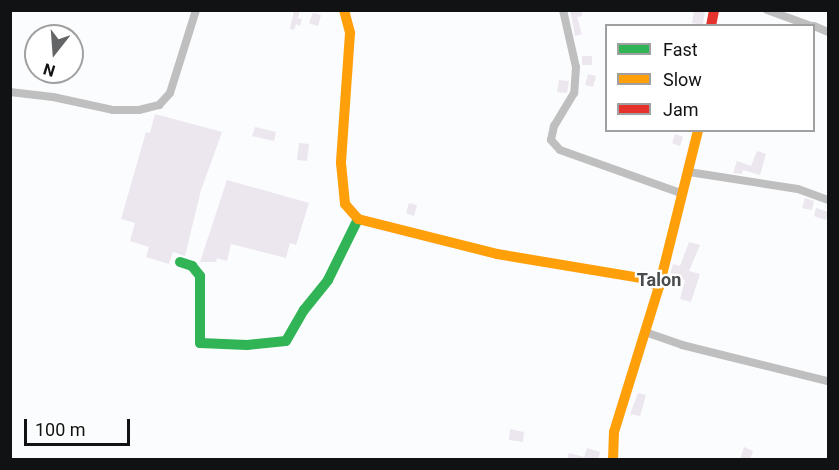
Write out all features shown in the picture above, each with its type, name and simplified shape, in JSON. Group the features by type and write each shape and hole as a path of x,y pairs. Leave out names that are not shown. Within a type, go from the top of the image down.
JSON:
{"street":[{"path":"10,92 53,97 113,110 139,110 159,105 170,93 196,10"},
{"path":"344,10 350,33 341,163 345,204 358,219 497,254 646,279 659,287"},
{"path":"563,10 576,67 574,93 554,126 551,140 560,150 678,192 684,190"},
{"path":"767,10 806,24"},
{"path":"613,459 614,432 659,287 698,132"},
{"path":"689,172 798,189 828,200"},
{"path":"180,262 192,266 200,276 200,343 247,345 286,341 304,310 328,280 358,219"},
{"path":"645,332 682,345 828,381"}],"building":[{"path":"294,10 300,10 298,18 302,19 300,26 296,24 294,30 290,29"},
{"path":"570,10 581,10 582,16 577,17 582,34 575,36"},
{"path":"694,10 705,10 703,24 692,23"},
{"path":"313,13 321,15 318,26 309,23"},
{"path":"582,56 592,56 592,65 582,65"},
{"path":"588,74 596,76 593,87 585,85"},
{"path":"559,80 569,81 567,93 557,92"},
{"path":"155,114 222,132 201,190 185,256 173,252 169,264 146,257 149,247 130,241 135,223 121,219 146,132 150,133"},
{"path":"255,127 276,132 274,141 252,136"},
{"path":"675,134 683,137 680,146 672,143"},
{"path":"299,143 309,144 307,161 297,160"},
{"path":"757,151 766,154 760,175 743,170 742,174 733,173 737,161 751,166"},
{"path":"227,180 309,203 296,245 290,243 286,258 231,244 227,261 217,258 216,262 200,262"},
{"path":"805,198 814,201 812,210 802,208"},
{"path":"409,203 417,205 414,216 406,213"},
{"path":"816,208 828,212 826,220 814,216"},
{"path":"689,242 700,245 689,271 700,274 691,302 680,299 685,280 670,275 673,264 680,266"},
{"path":"638,393 646,395 640,416 630,414"},
{"path":"510,429 524,432 523,442 509,440"},
{"path":"744,447 753,451 750,459 740,459"},
{"path":"587,448 600,452 598,459 567,459 569,453 584,457"}],"traffic: fast":[{"path":"180,262 192,266 200,276 200,343 247,345 286,341 304,310 328,280 358,219"}],"traffic: slow":[{"path":"344,10 350,33 341,163 345,204 358,219 497,254 646,279 659,287"},
{"path":"613,460 614,432 659,287 698,132"}],"traffic: jam":[{"path":"711,24 714,10"}],"district":[{"name":"Talon","path":"659,280"}]}
